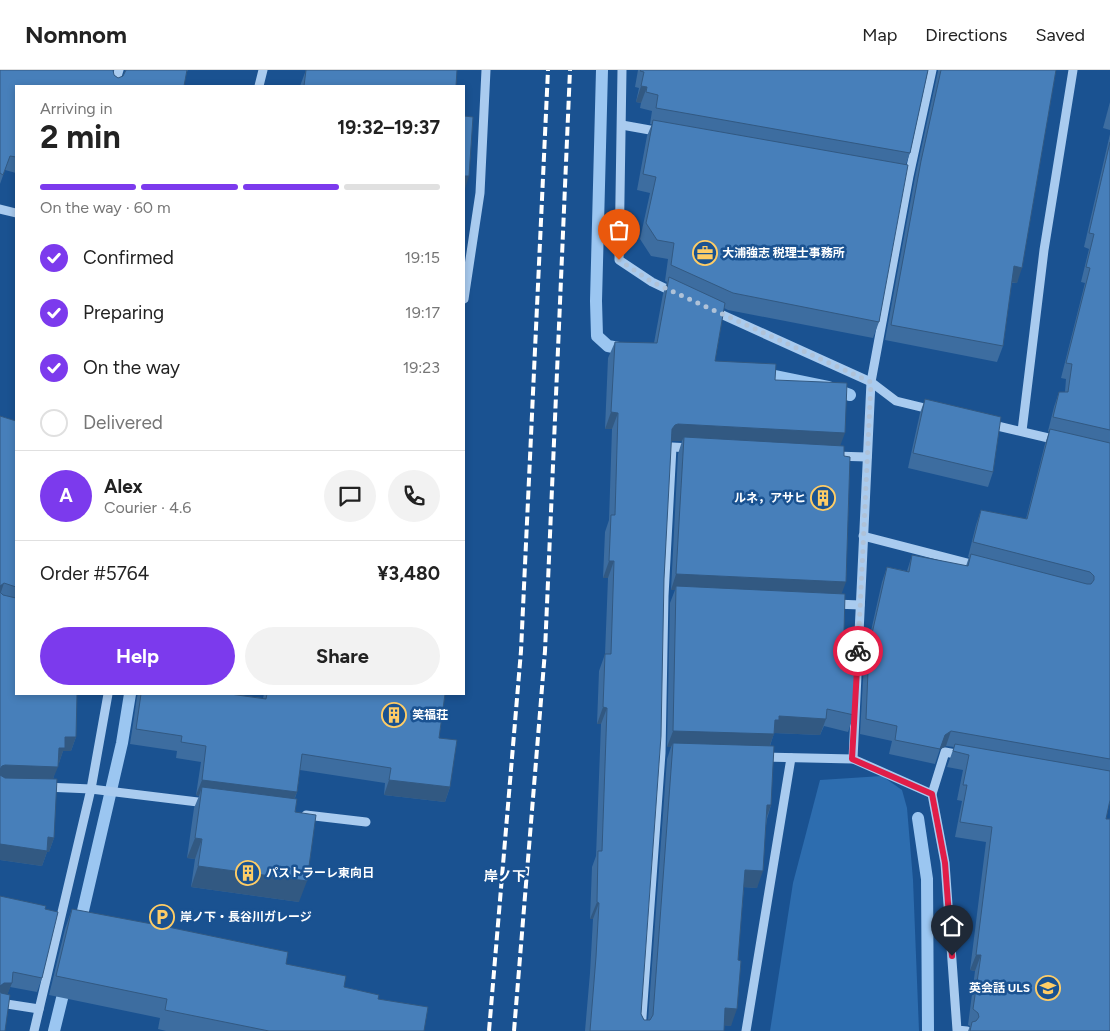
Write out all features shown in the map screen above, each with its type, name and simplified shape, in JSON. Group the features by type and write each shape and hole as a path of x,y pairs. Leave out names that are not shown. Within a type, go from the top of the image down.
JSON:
{"street":[{"path":"114,85 119,70"},
{"path":"259,85 263,70"},
{"path":"465,292 480,193 486,70"},
{"path":"622,70 619,260 652,282 687,298"},
{"path":"852,759 871,382 909,176 932,70"},
{"path":"1022,432 1044,250 1072,70"},
{"path":"622,125 670,134"},
{"path":"900,174 909,176"},
{"path":"0,209 15,213"},
{"path":"705,306 871,382 896,401 944,413"},
{"path":"983,422 1066,442"},
{"path":"641,1031 661,753 664,596 672,447 701,448"},
{"path":"828,455 867,457"},
{"path":"863,536 987,568"},
{"path":"664,596 674,597"},
{"path":"830,604 860,606"},
{"path":"34,1031 91,789 108,695"},
{"path":"967,1031 957,1030 945,863 932,794 945,752 974,757"},
{"path":"661,753 671,754"},
{"path":"751,757 852,759 932,794"},
{"path":"746,1031 790,758"},
{"path":"36,787 91,789 218,804"},
{"path":"297,814 366,822"},
{"path":"0,1004 39,1009"}],"shaded area":[{"path":"882,776 902,790 907,808 913,880 919,1031 770,1031 793,883 820,780"}],"building":[{"path":"0,70 113,70 114,75 118,78 123,76 126,70 187,70 184,85 15,85 15,157 10,156 3,175 0,173"},
{"path":"306,70 457,70 456,85 304,85"},
{"path":"641,70 928,70 910,153 656,108 658,95 646,92 647,87 641,86 644,72"},
{"path":"941,70 1056,70 1022,268 1014,266 1003,346 891,325 921,161"},
{"path":"465,116 473,117 469,176 465,176"},
{"path":"653,120 908,165 879,322 733,293 671,265 674,243 657,240 646,223 656,177 643,174"},
{"path":"1110,142 1110,430 1053,417 1059,392 1068,392 1072,364 1066,363 1090,268 1086,267 1094,234 1089,233"},
{"path":"669,277 725,303 715,361 776,364 775,380 847,383 845,433 678,424 672,429 664,579 661,736 641,1014 644,1020 650,1020 653,1015 673,743 774,746 771,805 767,805 763,871 745,870 738,960 741,961 737,1009 725,1008 724,1031 590,1031 599,903 597,902 598,851 602,851 607,708 603,707 605,654 611,654 614,561 609,561 611,515 615,515 618,413 611,412 615,342 657,343"},
{"path":"925,399 1001,417 993,472 913,453"},
{"path":"0,416 15,421 15,587 4,583 0,586"},
{"path":"1050,429 1110,443 1110,759 951,731 945,735 940,749 895,740 897,726 866,719 869,647 887,567 909,572 912,555 968,566 971,554 1087,584 1091,584 1094,580 1094,576 1090,572 973,542 981,510 1027,519"},
{"path":"684,437 844,446 844,456 850,457 846,582 676,574"},
{"path":"676,586 845,594 843,670 856,671 854,715 827,709 826,719 779,716 779,720 775,720 774,734 673,731"},
{"path":"0,592 3,595 15,598 15,695 77,695 76,737 65,737 65,748 59,748 58,767 5,765 0,769"},
{"path":"141,695 237,695 266,699 267,695 445,695 439,738 457,740 450,787 389,780 391,768 302,754 297,792 202,780 206,746 181,742 182,736 136,729"},
{"path":"955,744 1110,771 1110,800 1106,819 1110,819 1110,1031 970,1031 972,1022 976,1021 979,1017 978,1013 973,1009 981,955 976,955 992,827 960,822 967,785 963,785 969,755 953,751"},
{"path":"0,775 5,778 57,779 54,838 48,837 47,851 0,844"},
{"path":"202,787 297,799 295,812 316,815 307,881 198,866 202,839 195,838"},
{"path":"0,896 46,906 45,909 58,912 42,978 13,972 12,983 4,983 0,986"},
{"path":"72,909 288,952 286,964 346,976 344,987 379,995 378,999 428,1007 424,1031 269,1031 165,1010 167,999 56,976"},
{"path":"0,990 1,993 10,995 5,1031 0,1031"}],"waterway":[{"path":"602,70 596,301 597,336 608,346 629,350"},
{"path":"760,373 828,387 850,395"},
{"path":"79,928 122,743 130,695"},
{"path":"918,818 927,879 928,1031"},
{"path":"54,1031 66,982"}],"railway":[{"path":"489,1031 521,651 548,70"},
{"path":"514,1031 545,651 570,70"}],"way so far":[{"path":"619,260 652,282 871,382 858,651"}],"place":[{"name":"大浦強志 税理士事務所","path":"705,253"},
{"name":"ルネ，アサヒ","path":"823,498"},
{"name":"笑福荘","path":"394,715"},
{"name":"パストラーレ東向日","path":"248,873"},
{"name":"岸ノ下・長谷川ガレージ","path":"162,917"},
{"name":"英会話 ULS","path":"1048,988"}],"district":[{"name":"岸ノ下","path":"505,876"}],"route":[{"path":"858,651 852,759 932,794 945,863 952,956"}]}
